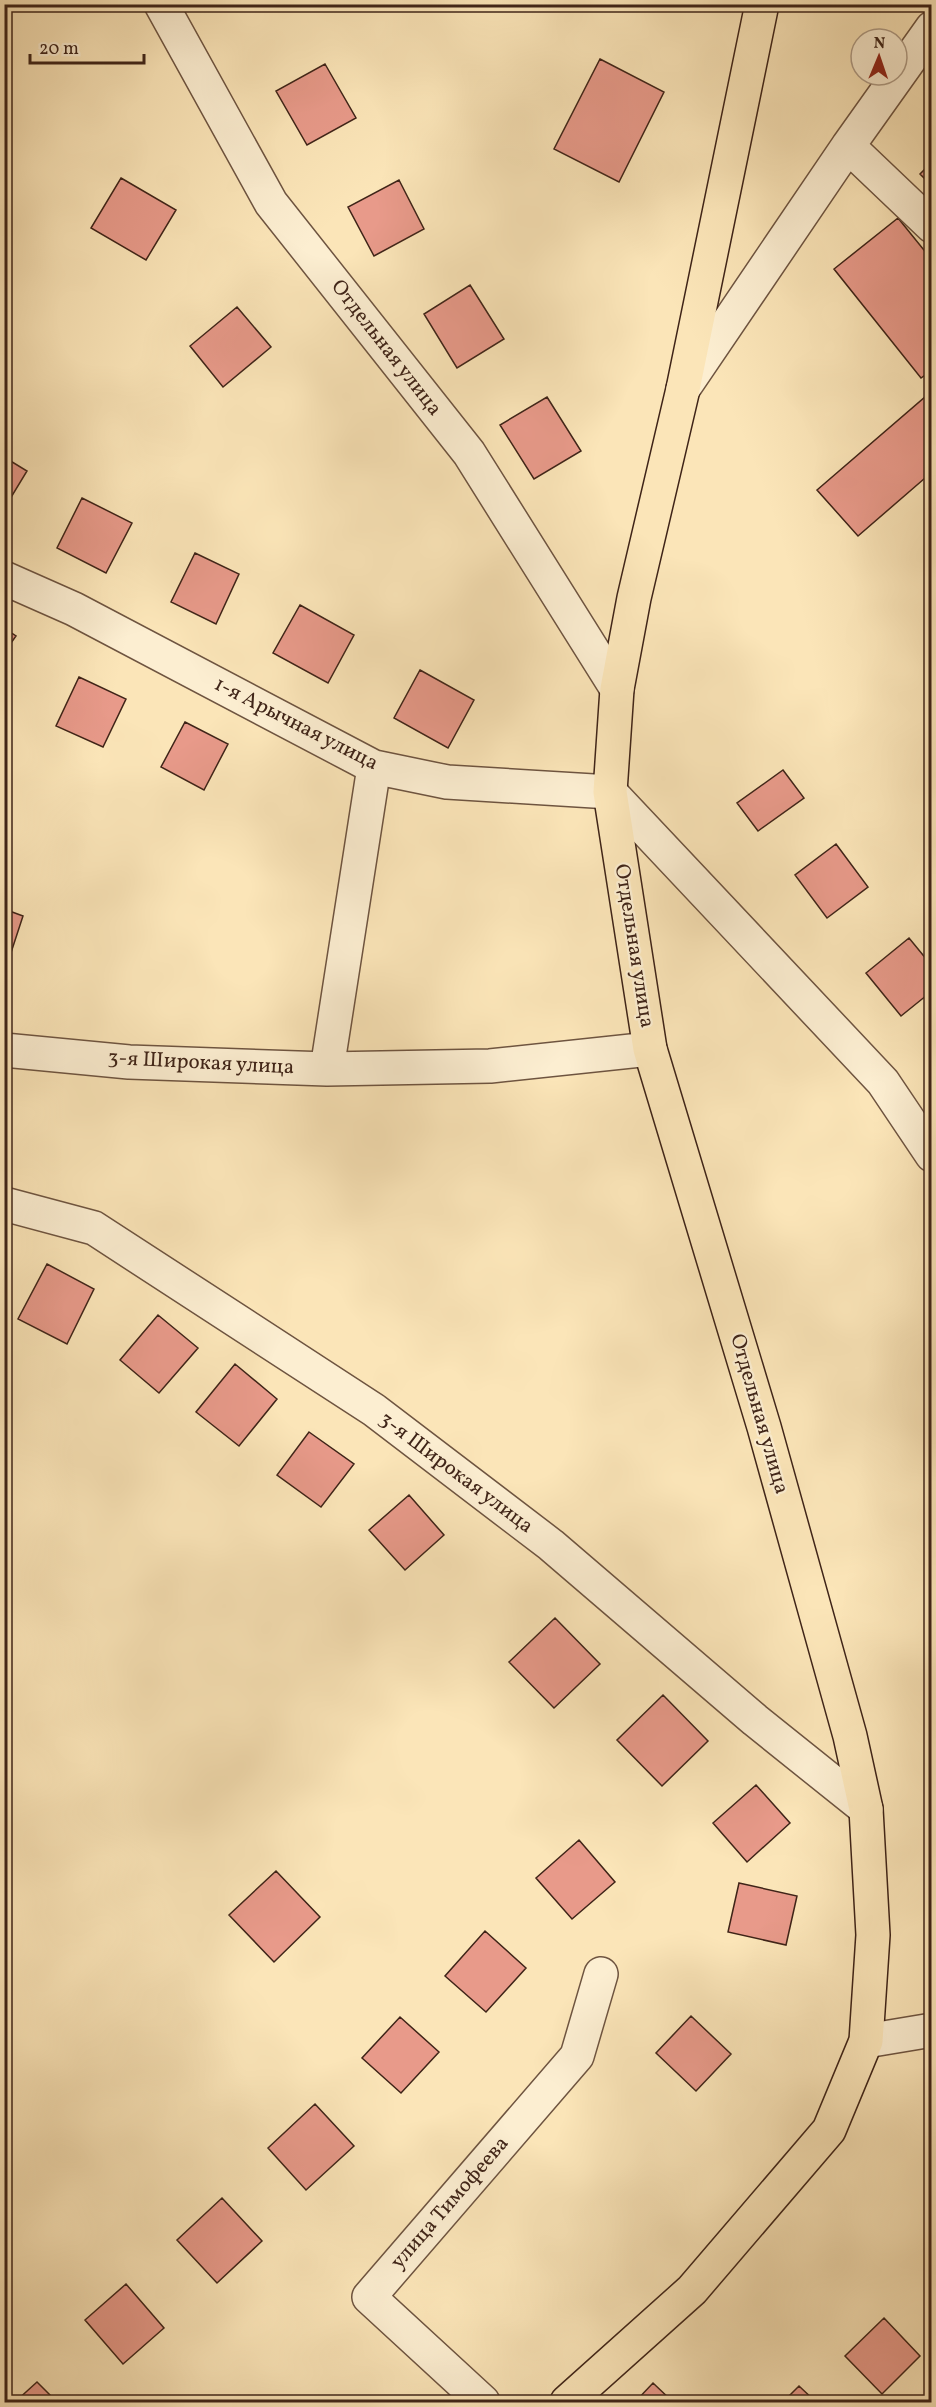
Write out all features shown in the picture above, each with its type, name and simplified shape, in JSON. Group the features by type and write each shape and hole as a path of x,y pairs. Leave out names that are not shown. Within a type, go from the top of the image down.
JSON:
{"main road":[{"name":"Отдельная улица","path":"762,4 683,389 634,598 617,689 610,792 650,1049 764,1427 850,1736 866,1809 873,1935 866,2041"},
{"path":"567,2403 692,2290 829,2130 866,2041"}],"street":[{"name":"Отдельная улица","path":"160,4 271,203 469,453 617,689"},
{"name":"Отдельная улица","path":"683,389 848,146 932,28"},
{"path":"848,146 932,226"},
{"name":"1-я Арычная улица","path":"4,578 74,609 374,767 447,782 610,792"},
{"path":"327,1069 374,767"},
{"name":"Отдельная улица","path":"610,792 884,1082 932,1155"},
{"name":"3-я Широкая улица","path":"4,1050 129,1062 327,1069 490,1066 650,1049"},
{"name":"3-я Широкая улица","path":"4,1204 94,1228 374,1410 551,1545 755,1720 866,1809"},
{"name":"улица Тимофеева","path":"483,2403 369,2297 577,2056 601,1974"},
{"path":"866,2041 932,2030"}],"building":[{"path":"600,59 664,92 619,182 554,149"},
{"path":"325,64 356,118 307,145 276,91"},
{"path":"932,162 932,186 920,174"},
{"path":"121,178 176,210 146,260 91,228"},
{"path":"399,180 424,229 374,256 348,207"},
{"path":"898,218 932,260 932,370 921,378 834,269"},
{"path":"470,285 504,339 457,368 424,314"},
{"path":"237,307 271,347 223,387 190,346"},
{"path":"932,391 932,472 858,536 817,490"},
{"path":"547,397 581,451 534,479 500,425"},
{"path":"4,457 27,471 4,509"},
{"path":"82,498 132,523 106,573 57,548"},
{"path":"195,553 239,574 216,624 171,602"},
{"path":"300,605 354,635 328,683 273,653"},
{"path":"4,628 16,636 4,653"},
{"path":"420,670 474,700 448,748 394,718"},
{"path":"79,677 126,699 103,747 56,726"},
{"path":"185,722 228,744 204,790 161,767"},
{"path":"783,770 804,798 758,831 737,803"},
{"path":"836,844 868,887 827,918 795,875"},
{"path":"4,909 23,916 5,971 4,971"},
{"path":"909,938 932,966 932,991 901,1016 866,973"},
{"path":"47,1264 94,1289 67,1344 18,1319"},
{"path":"158,1315 198,1348 159,1393 120,1360"},
{"path":"235,1364 277,1399 239,1446 196,1412"},
{"path":"309,1432 354,1464 321,1507 277,1475"},
{"path":"409,1495 444,1535 405,1570 369,1530"},
{"path":"555,1618 600,1664 554,1708 509,1662"},
{"path":"663,1695 708,1741 662,1786 617,1740"},
{"path":"756,1785 790,1823 747,1862 713,1823"},
{"path":"579,1840 615,1882 572,1919 536,1878"},
{"path":"276,1871 320,1917 274,1962 229,1915"},
{"path":"739,1883 797,1896 786,1945 728,1932"},
{"path":"485,1931 526,1968 486,2012 445,1976"},
{"path":"691,2016 731,2054 696,2091 656,2053"},
{"path":"400,2017 439,2052 401,2093 362,2058"},
{"path":"315,2104 354,2146 306,2190 268,2148"},
{"path":"222,2198 262,2241 217,2283 177,2240"},
{"path":"126,2284 164,2328 123,2364 85,2320"},
{"path":"884,2318 920,2356 882,2394 845,2356"},
{"path":"37,2382 57,2402 15,2402"},
{"path":"653,2383 673,2402 635,2402"},
{"path":"799,2386 816,2402 783,2402"}]}
